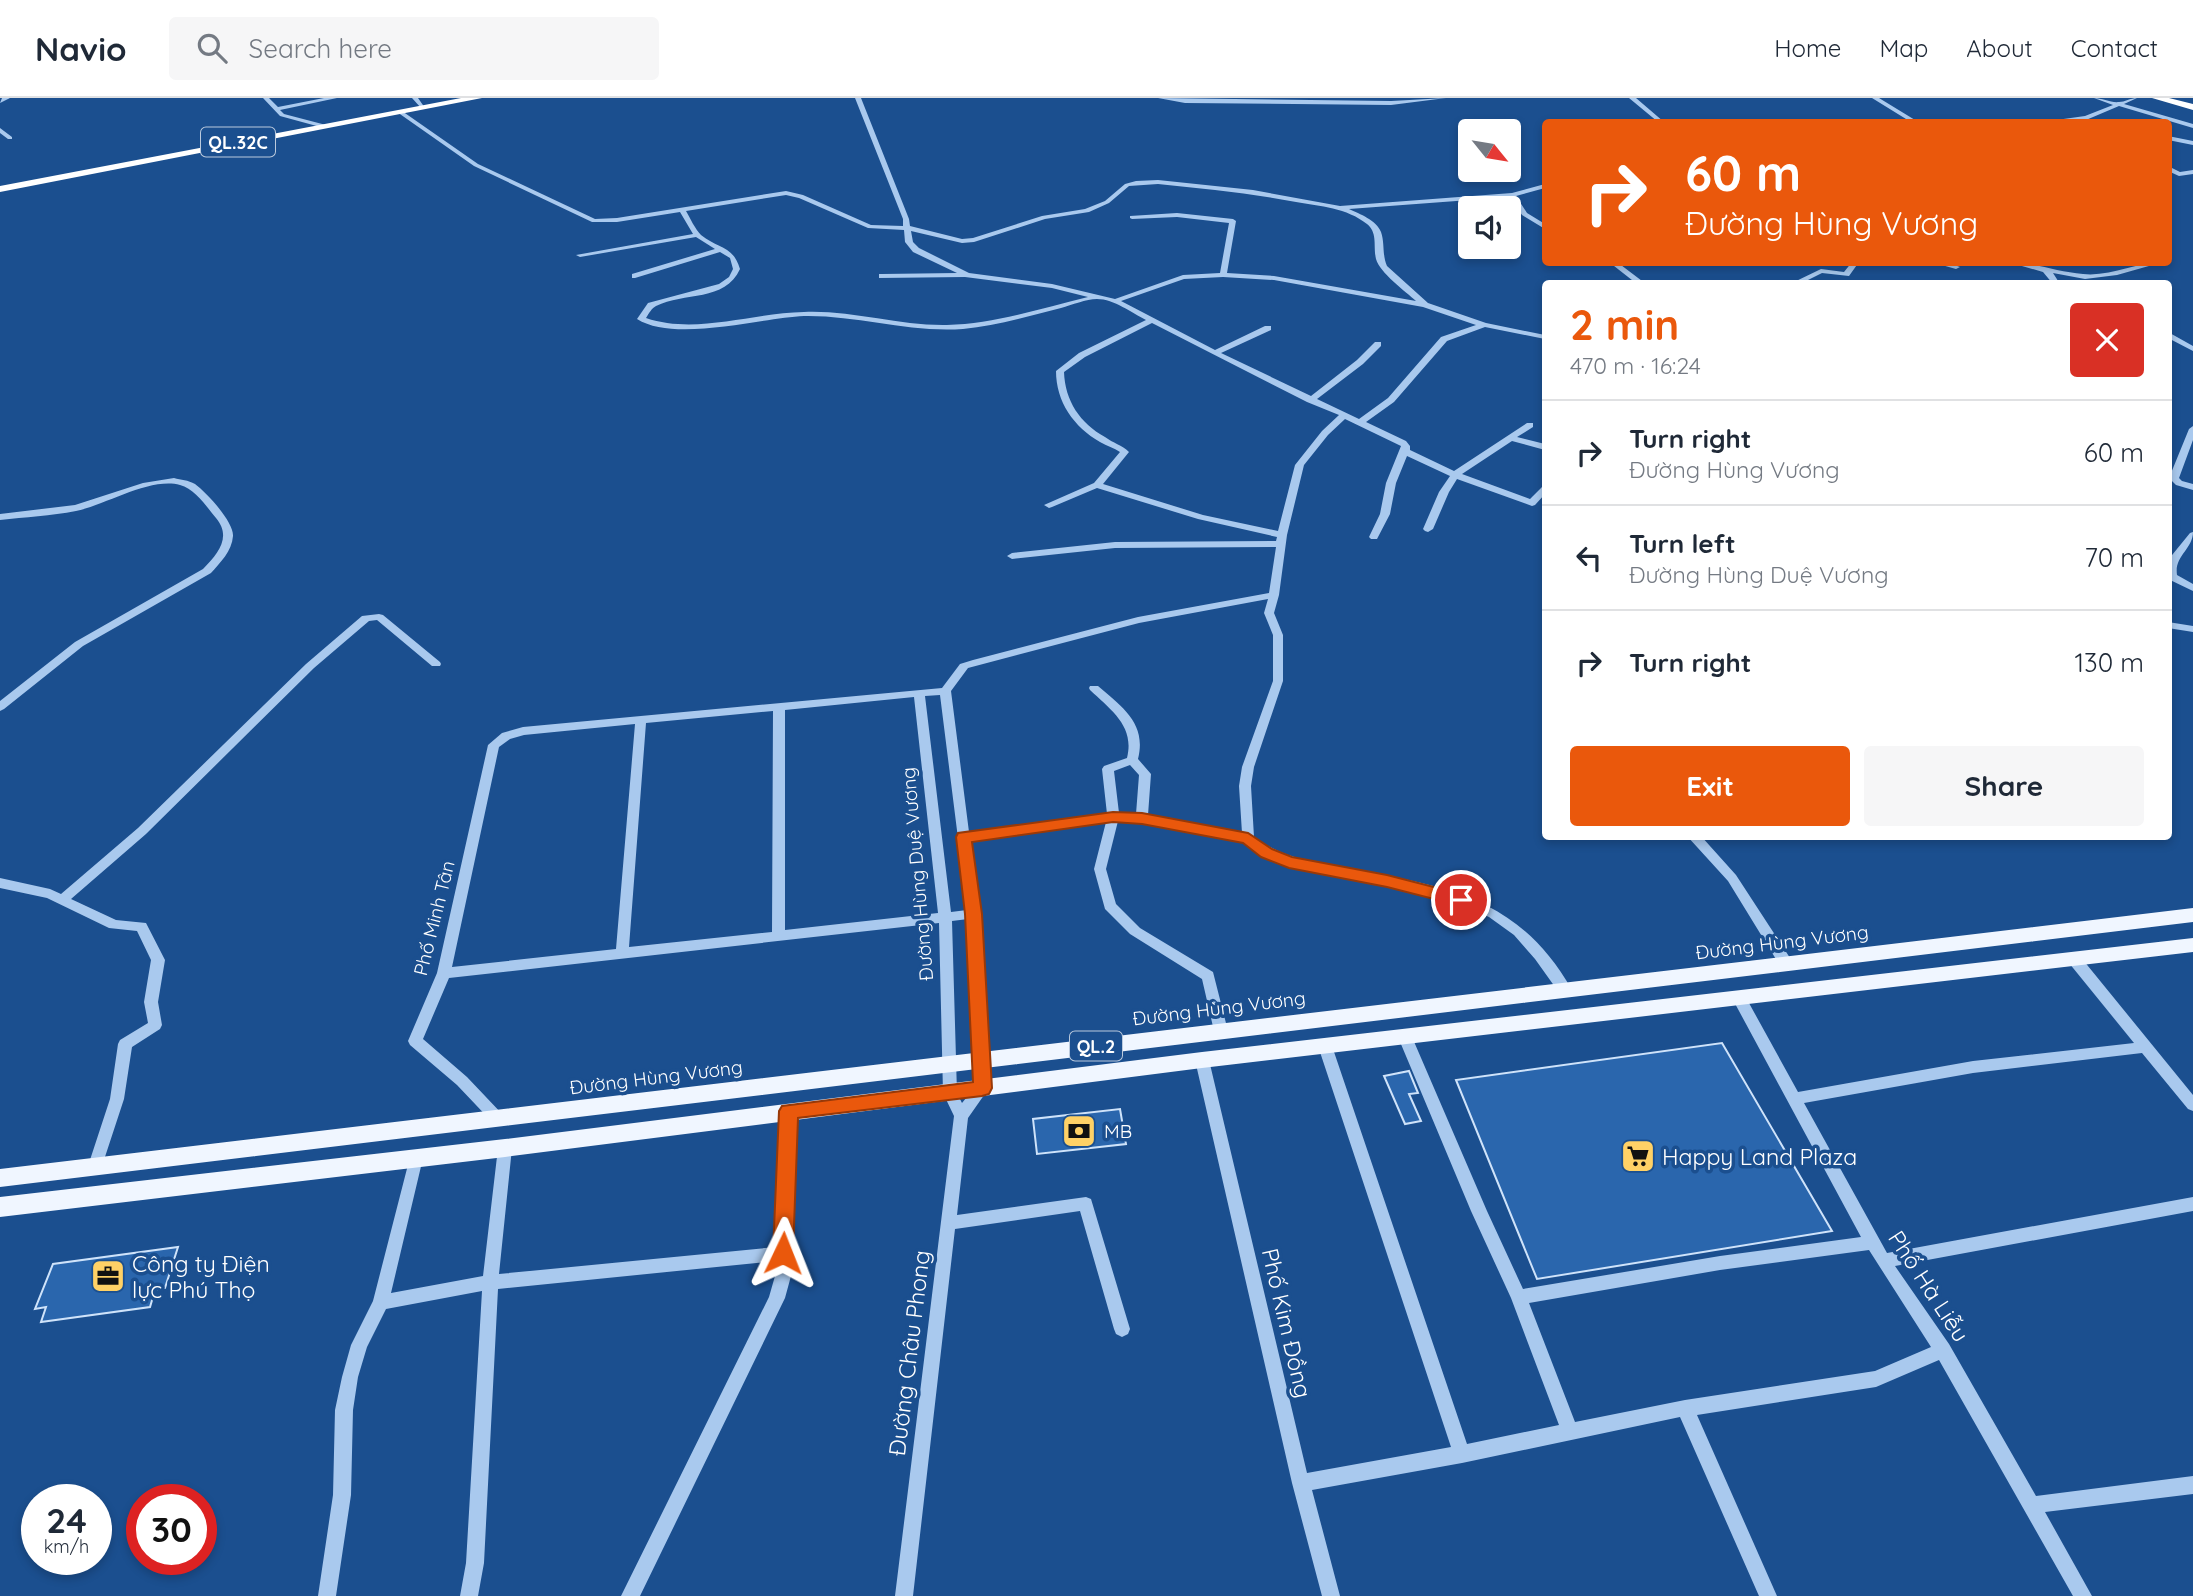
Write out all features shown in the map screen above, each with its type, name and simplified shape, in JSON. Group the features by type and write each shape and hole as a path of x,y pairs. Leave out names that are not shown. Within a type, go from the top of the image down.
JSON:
{"highway":[{"name":"QL.32C","path":"0,189 400,112 419,103 477,98"},
{"path":"2166,99 2193,107"}],"main road":[{"name":"Đường Hùng Vương","path":"0,1178 2193,915"},
{"name":"QL.2","path":"0,1207 505,1148 1202,1060 2193,945"},
{"path":"1894,951 1913,978"}],"street":[{"path":"0,101 7,98"},
{"path":"266,98 282,115 324,126"},
{"path":"275,109 334,98"},
{"path":"859,98 909,228 909,242 967,275"},
{"path":"1161,98 1185,101 1302,99 1391,103 1443,98"},
{"path":"1632,98 1657,119"},
{"path":"1875,98 1910,119"},
{"path":"2097,98 2160,119"},
{"path":"2076,119 2086,118 2134,98"},
{"path":"400,112 477,165 588,219 617,220 786,193 801,196 870,227 909,228 956,240 974,240 1044,218 1097,207 1127,185 1146,182 1273,194 1340,208 1371,224 1378,235 1380,259 1384,267 1425,305"},
{"path":"2172,122 2193,126"},
{"path":"0,130 10,138"},
{"path":"2172,139 2193,142"},
{"path":"2172,170 2179,174"},
{"path":"2172,175 2193,172"},
{"path":"1340,208 1512,195 1542,188"},
{"path":"1512,195 1524,214 1542,225"},
{"path":"682,209 697,235 723,249 736,261 735,274 727,284 705,292 658,301 645,310 641,319 649,323 679,326 805,314 945,327 1004,318 1100,296"},
{"path":"1132,217 1177,215 1233,221 1223,275"},
{"path":"580,255 697,235"},
{"path":"635,276 723,249"},
{"path":"1618,266 1637,280"},
{"path":"1802,280 1821,271 1846,274 1853,266"},
{"path":"1952,266 1956,267"},
{"path":"2028,266 2085,277 2145,266"},
{"path":"2046,270 2054,280"},
{"path":"881,276 967,275 1052,286 1100,296 1115,301 1215,354 1343,416 1404,443 1405,451 1391,483 1385,514 1374,537"},
{"path":"1115,301 1174,279 1223,275 1287,280 1425,305 1484,325 1542,336"},
{"path":"1049,505 1097,485 1125,452 1100,438 1076,419 1060,391 1060,371 1069,362 1152,320"},
{"path":"1360,422 1391,400 1444,339 1484,325"},
{"path":"1215,354 1268,328"},
{"path":"2172,336 2193,349"},
{"path":"1310,400 1360,362 1378,344"},
{"path":"1248,839 1246,776 1250,757 1271,703 1280,665 1278,635 1269,613 1281,539 1300,465 1325,433 1343,416"},
{"path":"1429,529 1444,492 1455,475 1513,439 1530,425"},
{"path":"2179,483 2174,478 2193,429"},
{"path":"1513,439 1542,446"},
{"path":"1405,451 1455,475 1532,503 1542,492"},
{"path":"0,517 73,508 174,480 196,489 206,504 227,525 229,535 222,555 206,571 79,644 0,707"},
{"path":"2172,480 2193,487"},
{"path":"1097,485 1281,539"},
{"path":"2172,561 2193,535"},
{"path":"1012,556 1115,545 1281,539"},
{"path":"2172,578 2193,588"},
{"path":"622,953 640,720 945,691 964,666 976,662 1138,620 1274,595"},
{"path":"63,899 91,878 142,831 310,666 366,618 379,617 436,664"},
{"path":"2172,626 2193,629"},
{"path":"1094,688 1131,724 1137,747 1132,760 1108,769 1113,817 1101,869 1110,906 1135,931 1208,976 1221,1031"},
{"path":"945,691 974,914 982,1088"},
{"name":"Đường Hùng Duệ Vương","path":"919,695 944,918 950,1093"},
{"path":"778,936 779,707"},
{"name":"Phố Minh Tân","path":"499,1119 462,1081 415,1041 444,973 494,745 506,736 523,732 640,720"},
{"path":"1132,760 1145,774 1142,818"},
{"path":"964,837 1113,817 1142,818 1248,839 1266,853 1289,862 1387,881 1461,900 1486,910 1511,926 1531,944 1565,990"},
{"path":"1697,840 1732,878 1787,965"},
{"path":"0,883 37,890 63,899 114,925 141,926 158,960 151,1002 155,1025 125,1044 117,1099 95,1166"},
{"path":"444,973 974,914"},
{"path":"2074,959 2193,1105"},
{"name":"Phố Hà Liễu","path":"1740,998 1883,1261 1943,1350 2084,1596"},
{"path":"1405,1037 1519,1297 1570,1432"},
{"path":"1325,1046 1462,1454"},
{"path":"1793,1099 1973,1068 2146,1047"},
{"name":"Phố Kim Đồng","path":"1202,1060 1301,1483 1331,1596"},
{"name":"Đường Châu Phong","path":"904,1596 961,1116 982,1088"},
{"path":"950,1093 961,1116"},
{"path":"630,1596 777,1298 783,1276 789,1111"},
{"path":"469,1596 475,1563 490,1282 505,1148"},
{"path":"327,1596 342,1495 344,1410 359,1345 381,1302 416,1158"},
{"path":"947,1223 1086,1204 1122,1329"},
{"path":"1883,1261 2193,1204"},
{"path":"1519,1297 1720,1263 1873,1242"},
{"path":"381,1302 490,1282 783,1253"},
{"path":"1301,1483 1462,1454 1685,1408 1876,1379 1943,1350"},
{"path":"1685,1408 1768,1596"},
{"path":"2032,1505 2193,1485"}],"building":[{"name":"Happy Land Plaza","path":"1722,1043 1832,1231 1537,1279 1456,1080"},
{"path":"1409,1071 1418,1093 1409,1094 1421,1121 1405,1124 1384,1076"},
{"name":"MB","path":"1120,1109 1126,1144 1037,1154 1033,1119"},
{"name":"Công ty Điện lực Phú Thọ","path":"178,1247 165,1288 155,1290 150,1307 41,1322 46,1307 35,1309 53,1264"}],"place":[{"name":"MB","path":"1079,1131"},
{"name":"Happy Land Plaza","path":"1638,1156"},
{"name":"Công ty Điện lực Phú Thọ","path":"108,1276"}],"route":[{"path":"783,1253 789,1111 982,1088 974,914 964,837 1113,817 1142,818 1248,839 1266,853 1289,862 1387,881 1461,900"}]}
